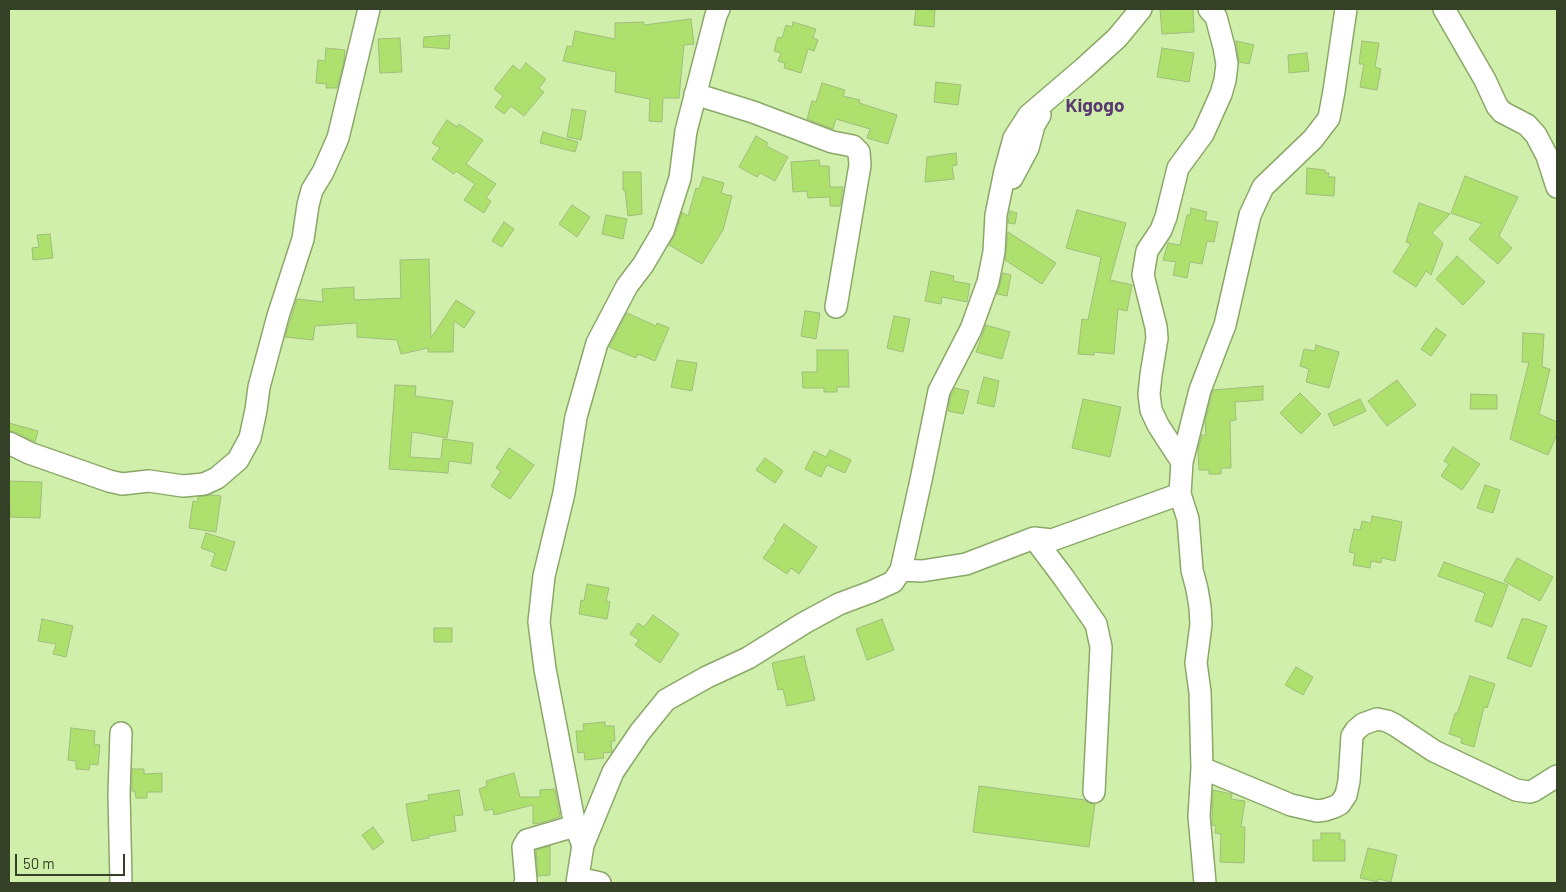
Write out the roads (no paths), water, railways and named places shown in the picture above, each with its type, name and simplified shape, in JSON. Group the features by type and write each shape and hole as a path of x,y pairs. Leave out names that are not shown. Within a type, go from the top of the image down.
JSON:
{"street":[{"path":"9,443 29,452 122,484 149,481 183,486 204,484 217,478 238,460 250,438 259,387 278,316 303,239 312,190 338,138 369,9"},
{"path":"600,883 578,880 579,835 545,669 539,622 544,576 564,493 576,417 597,343 627,286 643,265 663,231 680,178 686,131 719,9"},
{"path":"579,835 613,772 640,732 666,700 707,677 748,658 804,623 839,604 893,582 901,570 922,480 939,391 971,329 988,282 994,252 996,215 1014,138 1029,115 1117,38 1141,9"},
{"path":"1182,462 1158,425 1151,410 1149,394 1157,338 1143,275 1148,251 1161,230 1166,217 1178,168 1203,134 1221,94 1225,80 1227,64 1224,47 1216,17 1209,9"},
{"path":"1205,883 1199,816 1202,768 1200,692 1196,663 1201,624 1198,589 1192,570 1188,520 1180,494 1182,462 1200,390 1225,325 1250,216 1263,187 1313,140 1329,118 1346,9"},
{"path":"1444,9 1485,80 1497,106 1502,112 1527,125 1536,135 1547,156 1557,187"},
{"path":"695,94 753,112 832,142 853,146 859,152 860,165 836,307"},
{"path":"901,570 922,571 966,564 1034,538 1052,540 1180,494"},
{"path":"1034,538 1096,624 1101,647 1094,792"},
{"path":"1202,768 1291,805 1318,811 1334,808 1340,804 1346,795 1349,781 1352,736 1363,724 1377,719 1395,725 1434,751 1516,790 1533,791 1557,776"},
{"path":"121,733 119,794 121,883"},
{"path":"525,883 523,847 527,840 579,835"}],"district":[{"name":"Kigogo","path":"1095,106"}]}
